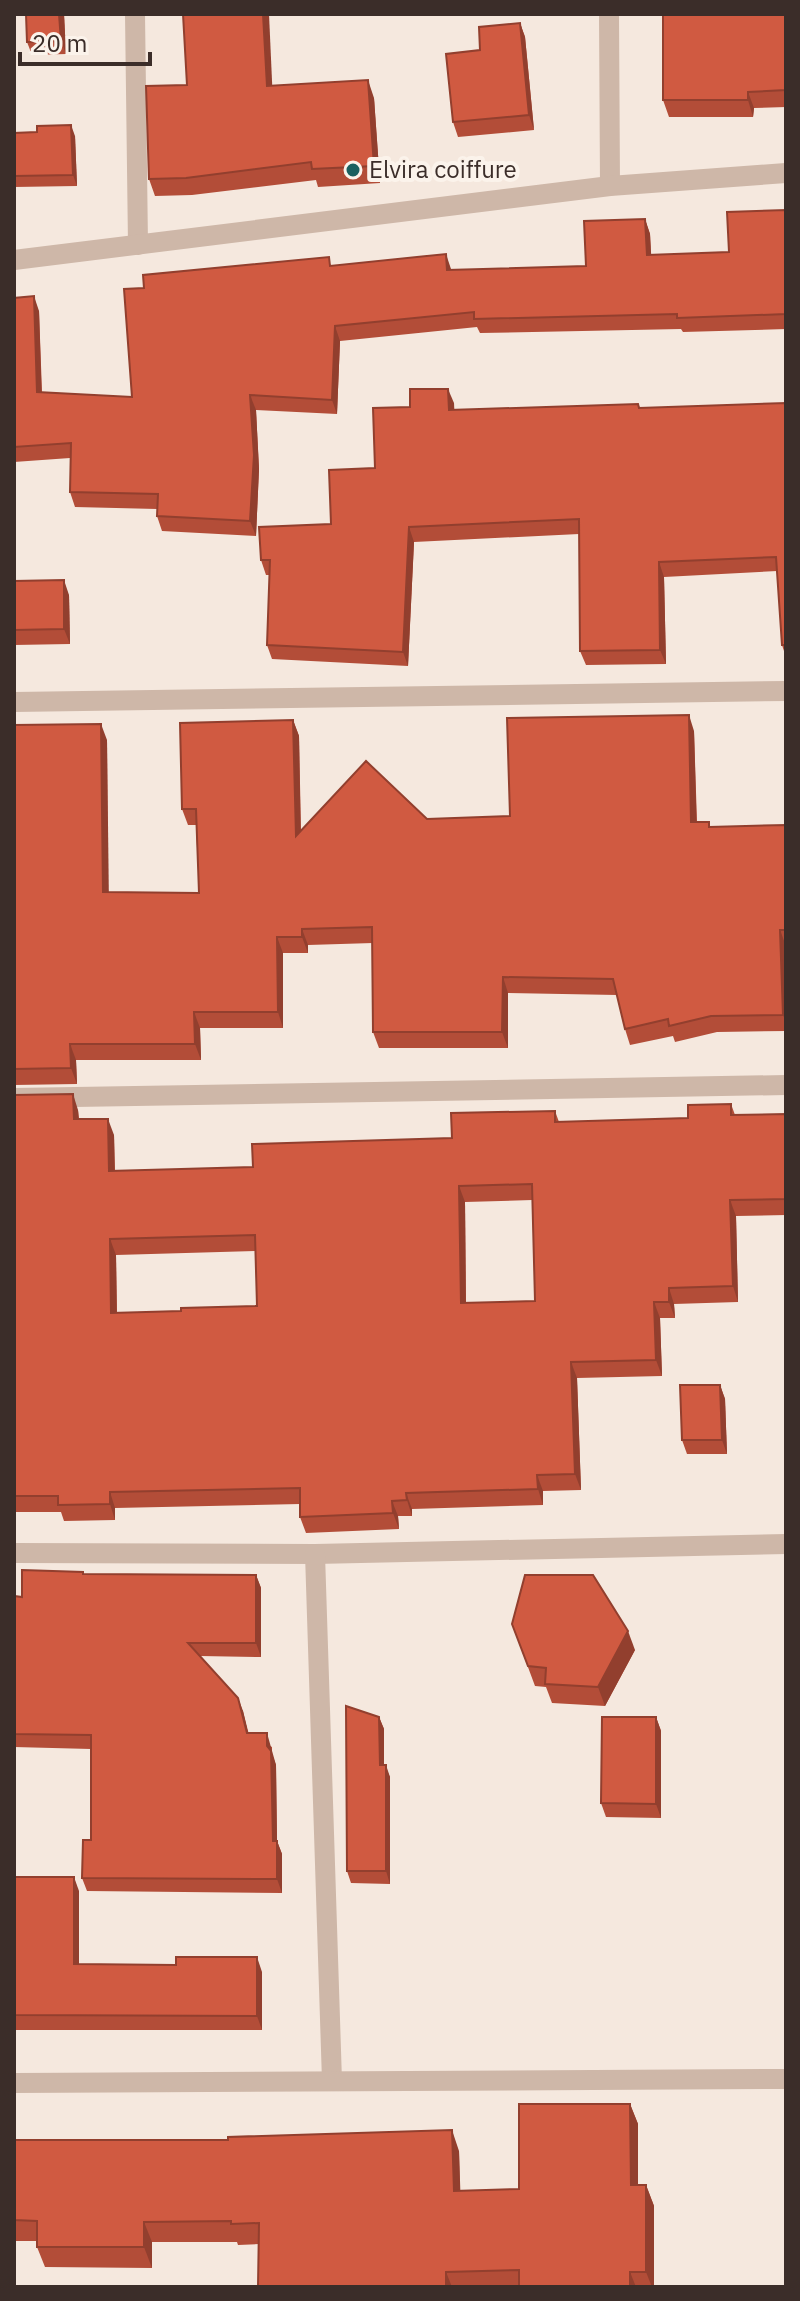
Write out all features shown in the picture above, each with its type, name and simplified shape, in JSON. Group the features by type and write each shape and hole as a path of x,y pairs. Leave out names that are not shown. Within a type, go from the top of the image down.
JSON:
{"street":[{"path":"135,14 138,245"},
{"path":"609,14 610,186"},
{"path":"14,260 610,186 786,173"},
{"path":"14,702 786,691"},
{"path":"14,1098 786,1085"},
{"path":"14,1553 315,1554 786,1544"},
{"path":"315,1554 332,2081"},
{"path":"14,2083 786,2079"}],"building":[{"path":"26,14 59,14 61,41 27,42"},
{"path":"183,14 263,14 267,86 368,80 374,166 312,169 311,162 186,178 149,179 146,86 187,85"},
{"path":"663,14 786,14 786,90 748,92 748,100 663,100"},
{"path":"520,23 529,115 453,122 446,54 480,50 479,27"},
{"path":"71,125 73,175 14,176 14,133 37,132 37,126"},
{"path":"786,210 786,314 474,319 474,312 335,326 332,400 250,395 254,455 250,521 157,516 158,494 70,492 71,443 14,447 14,298 34,296 37,392 132,397 124,289 144,288 143,275 329,257 330,266 446,254 447,270 586,266 584,221 645,219 647,255 729,252 727,212"},
{"path":"410,389 448,389 449,410 786,403 786,645 782,645 776,557 659,562 660,650 580,651 579,519 409,527 403,652 267,645 270,560 261,560 259,527 331,524 329,470 375,468 373,408 410,407"},
{"path":"64,580 64,629 14,630 14,581"},
{"path":"689,715 691,822 709,822 709,827 786,825 786,930 780,930 783,1015 711,1016 669,1026 668,1019 625,1029 613,979 503,977 502,1032 373,1032 372,927 302,929 302,937 277,937 278,1012 194,1012 195,1044 70,1044 71,1068 14,1069 14,725 101,724 103,892 199,893 196,809 182,809 180,723 293,720 296,836 366,761 427,819 510,816 507,718"},
{"path":"73,1094 74,1119 108,1119 109,1171 253,1167 252,1144 452,1138 451,1113 555,1111 555,1122 688,1118 688,1105 731,1104 731,1115 786,1114 786,1199 730,1200 733,1286 669,1288 669,1302 654,1302 656,1360 571,1362 575,1474 537,1475 538,1489 406,1493 407,1500 392,1501 393,1513 300,1517 300,1488 110,1492 110,1504 58,1505 58,1496 14,1496 14,1095","holes":["532,1184 535,1301 461,1303 459,1186","255,1235 257,1306 111,1313 110,1239"]},
{"path":"680,1385 720,1385 722,1440 682,1440"},
{"path":"22,1570 83,1574 256,1575 256,1643 188,1643 238,1698 247,1733 267,1733 267,1746 271,1751 277,1879 82,1878 83,1840 91,1840 91,1735 14,1734 14,1596 22,1597"},
{"path":"525,1575 593,1575 628,1631 598,1687 545,1684 546,1668 528,1666 512,1624"},
{"path":"346,1706 379,1717 380,1765 386,1765 386,1871 347,1871"},
{"path":"602,1717 656,1717 656,1804 601,1803"},
{"path":"14,1877 74,1877 74,1964 176,1965 176,1957 257,1957 257,2016 14,2015"},
{"path":"519,2104 630,2104 631,2185 646,2185 646,2272 630,2272 630,2287 519,2287 519,2270 446,2272 446,2287 258,2287 259,2223 144,2222 144,2247 37,2247 37,2221 14,2220 14,2140 228,2140 228,2137 452,2130 454,2191 519,2189"}],"place":[{"name":"Elvira coiffure","path":"353,170"}]}
